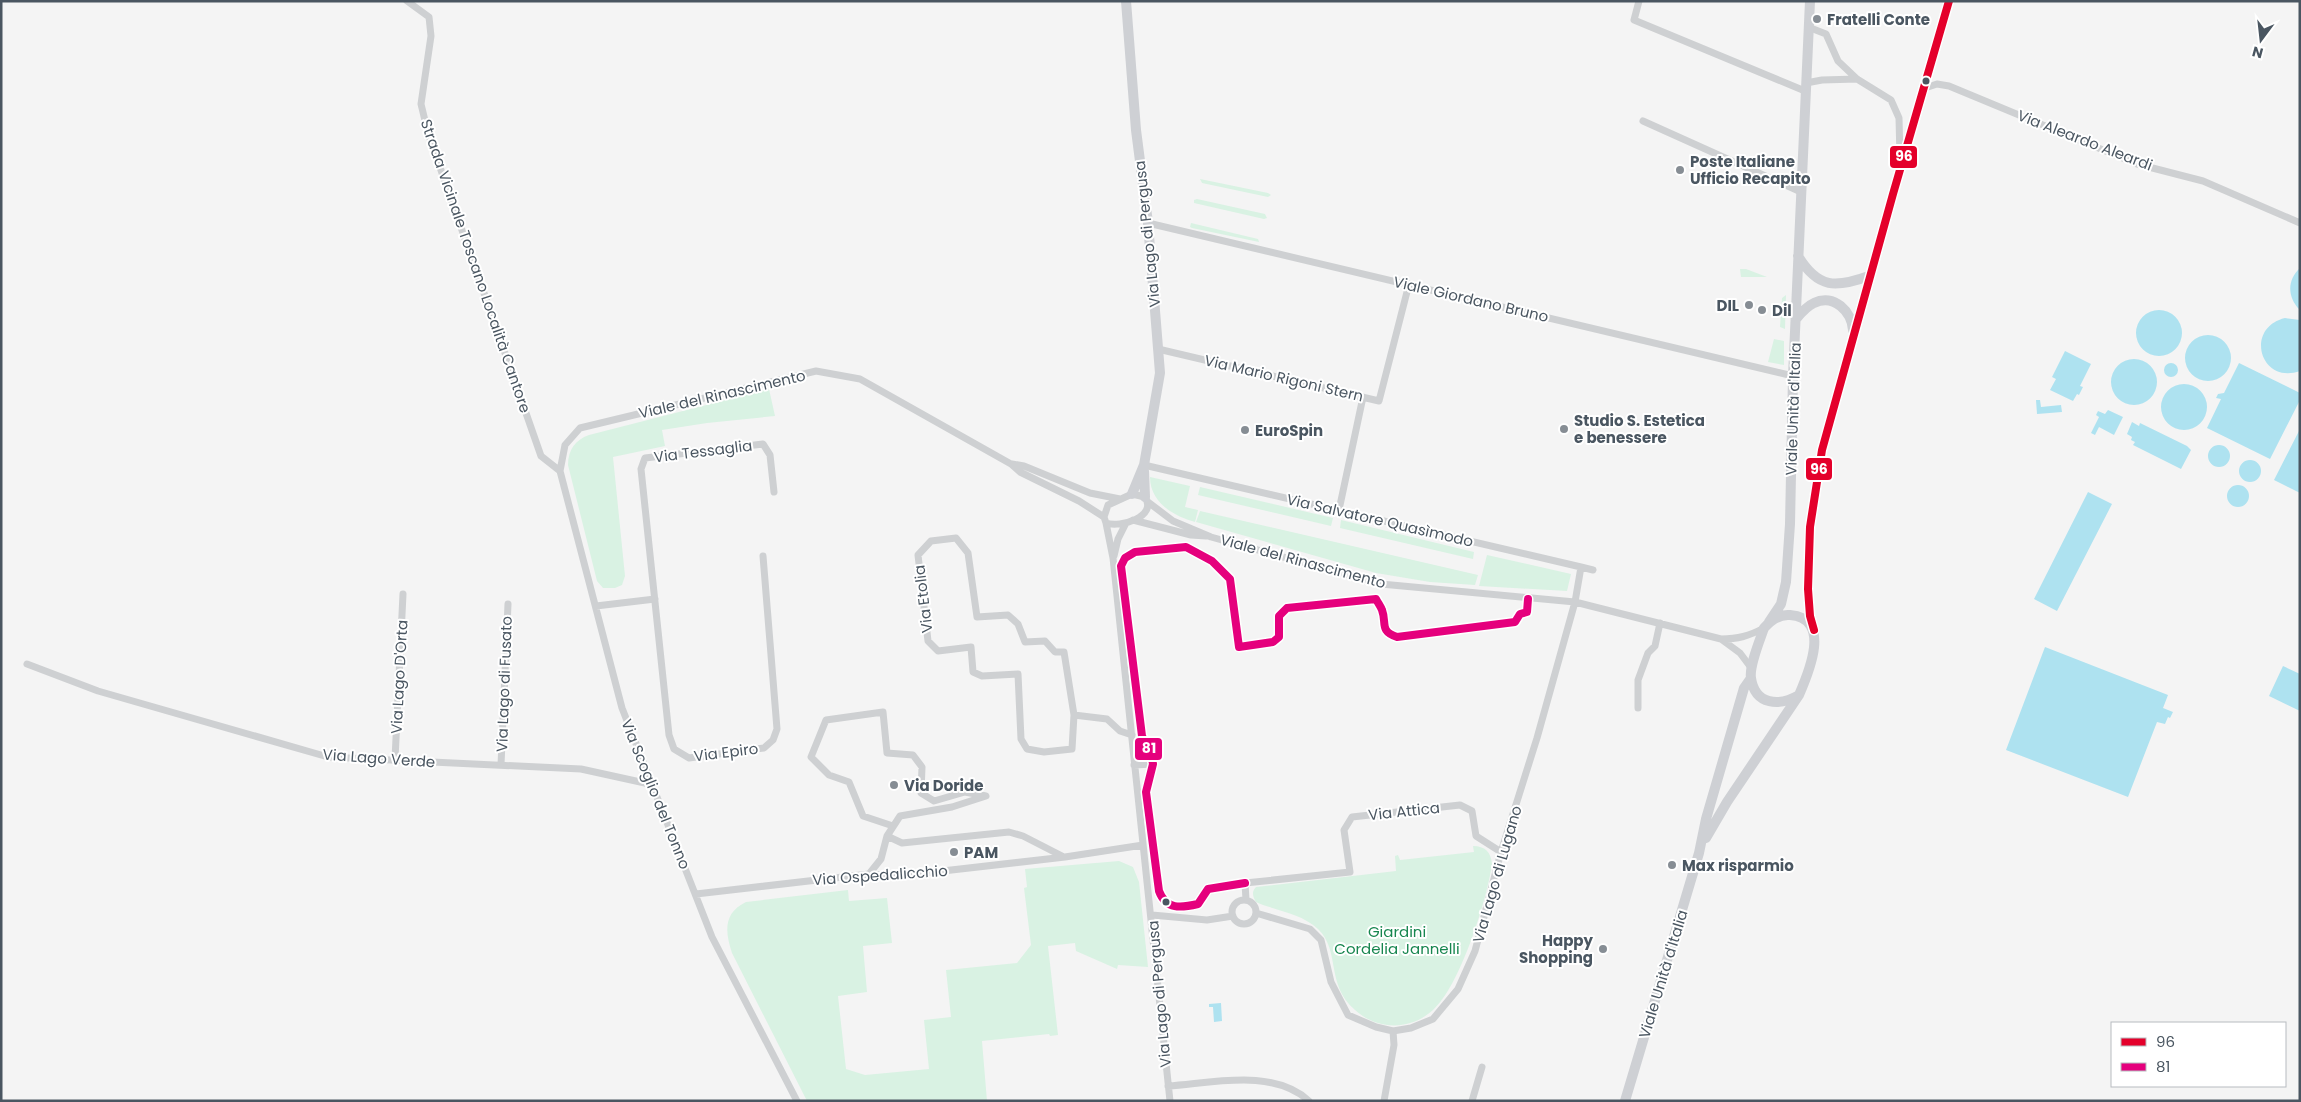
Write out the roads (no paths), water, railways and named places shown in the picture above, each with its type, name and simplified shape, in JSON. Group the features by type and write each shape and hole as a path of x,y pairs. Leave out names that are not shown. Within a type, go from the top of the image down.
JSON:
{"main road":[{"name":"Via Lago di Pergusa","path":"1126,1 1136,130 1148,223 1160,373 1144,465 1132,494"},
{"name":"Viale Unità d'Italia","path":"1625,1101 1700,848 1744,688 1767,625 1781,604 1786,582 1790,524 1793,376 1810,1"},
{"name":"Viale Unità d'Italia","path":"1700,848 1727,802 1799,695 1815,650 1808,589 1810,527 1822,450 1869,276 1900,168 1926,88 1950,1"},
{"path":"1798,256 1810,273 1822,281 1835,285 1854,283 1869,276"},
{"path":"1796,319 1812,303 1820,300 1830,301 1839,304 1848,313 1853,323 1854,334"},
{"name":"Via Lago di Pergusa","path":"1144,465 1147,499"},
{"path":"1767,625 1783,614 1799,615 1808,621 1814,630"},
{"path":"1751,673 1756,691 1764,700 1775,704 1788,702 1799,695"}],"street":[{"name":"Strada Vicinale Toscano Località Cantore","path":"407,1 429,17 431,36 421,104 428,133 540,456 560,471"},
{"path":"1639,1 1634,20 1805,87 1822,80 1857,79"},
{"path":"1808,27 1826,34 1838,61 1857,79 1876,89 1890,100 1899,118 1900,168"},
{"name":"Via Aleardo Aleardi","path":"1926,88 1937,84 1949,86 2137,164 2203,181 2300,223"},
{"path":"1643,122 1801,192"},
{"name":"Viale Giordano Bruno","path":"1148,223 1793,376"},
{"name":"Via Mario Rigoni Stern","path":"1158,349 1379,401 1409,284"},
{"name":"Viale del Rinascimento","path":"560,471 565,445 580,428 816,371 860,380 1011,464 1020,472 1079,501 1105,520"},
{"path":"1339,510 1363,397"},
{"name":"Via Tessaglia","path":"655,599 641,470 645,458 764,444 770,455 774,492"},
{"name":"Viale del Rinascimento","path":"1011,464 1024,466 1090,493 1120,499"},
{"name":"Via Salvatore Quasìmodo","path":"1144,465 1593,570"},
{"name":"Via Scoglio del Tonno","path":"560,471 622,708 654,785 712,937 797,1101"},
{"path":"1147,499 1146,512 1130,522 1118,525 1105,520 1108,505 1132,494 1147,499 1173,521 1211,536"},
{"name":"Via Lago di Pergusa","path":"1105,520 1113,558 1134,765 1152,914 1170,1101"},
{"path":"1130,522 1190,535 1211,536"},
{"path":"1113,558 1118,538 1130,522"},
{"name":"Viale del Rinascimento","path":"1211,536 1381,584 1575,602 1721,639 1737,640 1751,635 1767,625"},
{"name":"Via Etolia","path":"956,538 968,553 976,617 1008,615 1018,624 1025,642 1044,640 1055,652 1064,652 1074,715 1072,749 1044,752 1027,749 1021,739 1018,674 982,676 973,672 971,647 938,650 928,641 918,555 930,541 956,538"},
{"path":"1134,765 1153,764 1151,753 1142,736 1121,566 1124,558 1135,552 1186,547 1212,561 1230,579 1239,647 1273,642 1280,637 1279,616 1287,608 1376,599 1382,611 1384,627 1389,634 1397,637 1516,622 1520,614 1526,612 1528,599"},
{"name":"Via Epiro","path":"655,599 669,734 674,750 689,758 764,748 773,740 777,729 762,556"},
{"path":"1575,602 1581,567"},
{"name":"Via Lago D'Orta","path":"395,759 403,594"},
{"path":"596,606 655,599"},
{"name":"Via Lago di Lugano","path":"1256,913 1310,929 1321,940 1331,982 1348,1015 1376,1027 1393,1031 1411,1028 1433,1019 1458,989 1475,951 1501,852 1537,738 1575,602"},
{"name":"Via Lago di Fusato","path":"501,765 508,604"},
{"path":"1638,708 1638,680 1648,654 1655,646 1660,623"},
{"name":"Viale del Rinascimento","path":"1721,639 1740,653 1751,673"},
{"name":"Via Lago Verde","path":"27,664 98,691 328,757 581,769 654,785"},
{"path":"869,874 881,860 887,836 900,816 952,807 986,796 965,792 934,801 921,793 922,767 913,756 887,753 884,712 826,720 811,757 829,775 849,782 864,816 893,826"},
{"path":"1074,715 1107,719 1120,731 1132,735"},
{"name":"Via Attica","path":"1153,764 1146,792 1159,891 1163,900 1170,906 1184,908 1198,904 1208,889 1350,872 1344,830 1352,817 1460,805 1472,811 1476,836 1501,852"},
{"path":"887,836 902,843 1009,832 1023,836 1065,857"},
{"name":"Via Ospedalicchio","path":"696,894 869,874 899,876 1065,857 1143,845"},
{"path":"1245,884 1246,900"},
{"path":"1233,916 1238,922 1246,924 1253,920 1256,913 1252,903 1246,900"},
{"path":"1233,916 1235,905 1246,900"},
{"path":"1152,914 1207,920 1233,916"},
{"path":"1384,1101 1394,1045 1393,1031"},
{"path":"1472,1101 1482,1066"},
{"path":"1168,1086 1258,1080 1298,1091 1309,1101"}],"water":[{"path":"2300,268 2300,310 2293,300 2290,289 2293,278"},
{"path":"2154,310 2164,310 2178,320 2182,333 2178,346 2172,352 2164,356 2154,356 2140,346 2136,338 2136,328 2146,314"},
{"path":"2285,318 2300,320 2300,371 2286,373 2275,370 2267,363 2262,354 2261,343 2264,332 2272,324"},
{"path":"2213,335 2225,341 2230,349 2230,367 2225,375 2217,380 2203,381 2191,375 2186,367 2185,353 2191,341 2199,336"},
{"path":"2065,351 2091,364 2080,386 2083,387 2073,401 2050,390 2056,379 2052,377"},
{"path":"2129,359 2139,359 2153,369 2157,382 2153,395 2147,401 2139,405 2129,405 2115,395 2111,387 2111,377 2121,363"},
{"path":"2168,363 2174,363 2178,370 2174,377 2168,377 2164,373 2164,367"},
{"path":"2239,363 2300,393 2300,400 2270,459 2207,428 2221,399 2216,398 2218,394 2224,393"},
{"path":"2179,384 2189,384 2203,394 2207,407 2203,420 2197,426 2189,430 2179,430 2165,420 2161,412 2161,402 2171,388"},
{"path":"2036,400 2040,400 2041,407 2061,405 2062,412 2037,414"},
{"path":"2108,410 2123,417 2114,435 2099,427 2095,435 2091,433 2099,417 2096,415 2098,411 2105,414"},
{"path":"2132,422 2139,426 2140,423 2187,446 2191,450 2181,469 2133,445 2135,442 2127,434"},
{"path":"2300,429 2300,493 2274,480"},
{"path":"2219,445 2229,452 2230,456 2223,466 2219,467 2209,460 2208,456 2215,446"},
{"path":"2250,460 2260,467 2261,471 2254,481 2250,482 2240,475 2239,471 2246,461"},
{"path":"2238,485 2248,492 2249,496 2242,506 2238,507 2228,500 2227,496 2234,486"},
{"path":"2088,492 2112,504 2057,611 2034,599"},
{"path":"2045,647 2168,695 2163,708 2173,712 2165,724 2157,722 2128,797 2006,750"},
{"path":"2283,666 2300,674 2300,711 2269,696"},
{"path":"1221,1003 1222,1021 1214,1022 1213,1007 1209,1007 1209,1004"}],"place":[{"name":"Fratelli Conte","path":"1817,19"},
{"name":"Poste Italiane Ufficio Recapito","path":"1680,170"},
{"name":"DIL","path":"1749,305"},
{"name":"Dil","path":"1762,310"},
{"name":"Studio S. Estetica e benessere","path":"1564,429"},
{"name":"EuroSpin","path":"1245,430"},
{"name":"Via Doride","path":"894,785"},
{"name":"PAM","path":"954,852"},
{"name":"Max risparmio","path":"1672,865"},
{"name":"Happy Shopping","path":"1603,949"}],"park label":[{"name":"Giardini Cordelia Jannelli","path":"1397,940"}]}
